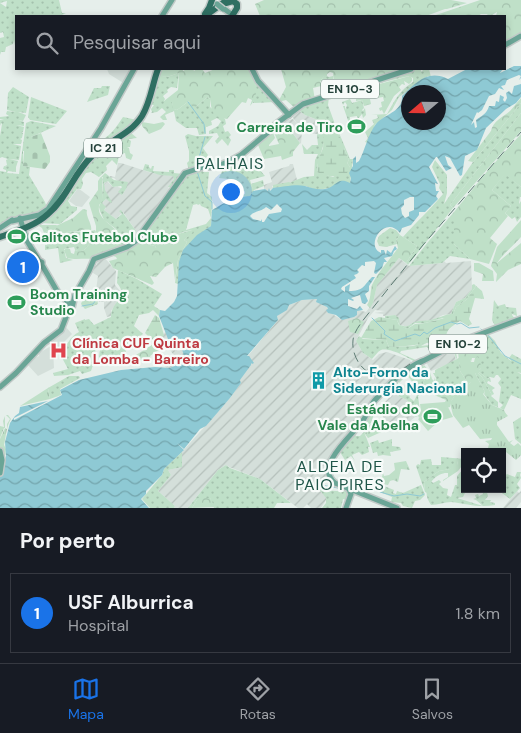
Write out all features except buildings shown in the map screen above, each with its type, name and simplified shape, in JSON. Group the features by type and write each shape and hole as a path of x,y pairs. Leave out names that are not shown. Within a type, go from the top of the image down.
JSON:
{"highway":[{"path":"209,15 230,10 239,0"},
{"path":"206,15 212,2"},
{"name":"IC 21","path":"39,216 57,203 86,160 100,148 128,130 137,121 144,110 157,70"},
{"name":"IC 21","path":"0,236 21,224 44,218 53,210 84,165 93,156 127,132 139,120 148,105 157,70"},
{"path":"21,224 25,225 39,216"}],"main road":[{"path":"163,15 172,0"},
{"path":"212,2 230,10"},
{"path":"506,44 521,36"},
{"path":"39,216 48,209 120,96 133,70"},
{"path":"252,70 260,84 287,113"},
{"name":"EN 10-3","path":"0,387 62,329 70,305 94,259 127,247 136,241 184,174 203,167 214,167 227,162 251,146 278,124 287,113 303,104 408,70"},
{"name":"EN 10-3","path":"251,146 262,134 278,124"},
{"path":"0,228 21,224 31,248 57,291 70,305"},
{"name":"EN 10-2","path":"397,508 335,483 330,478 334,453 360,424 374,401 404,372 422,361 462,342 521,319"},
{"path":"0,452 2,462 0,471"},
{"path":"346,508 352,491"}],"shaded area":[{"path":"107,70 132,70 125,84 109,74"},
{"path":"297,109 305,115 323,122 318,134 303,133 302,131 301,144 283,121 287,117 289,120 293,119 298,125 291,115"},
{"path":"118,163 152,173 174,176 168,188 171,189 136,238 134,234 136,231 123,212 116,219 104,210 106,208 102,204 108,196 104,190 104,184 107,181 113,187 121,188 122,195 126,189 114,178 110,178 110,176 115,177"},
{"path":"293,164 297,180 291,183 272,186 273,188 268,191 264,189 264,185 272,182 269,172 289,166"},
{"path":"78,188 90,197 82,207 76,206 69,201"},
{"path":"104,257 116,271 115,285 121,292 120,298 111,311 111,316 107,317 104,302 99,302 96,290 98,276 93,273 94,267 97,264 97,258"},
{"path":"399,258 409,266 442,263 444,261 446,263 471,261 472,289 465,298 456,302 451,314 443,315 433,320 416,322 409,327 400,325 395,315 383,316 383,314 375,313 385,311 375,310 368,318 356,341 363,353 373,360 379,354 387,352 410,360 412,365 374,399 362,421 335,451 328,477 321,479 315,486 326,497 321,508 311,508 307,504 303,508 298,508 260,479 226,465 218,470 188,508 174,508 175,506 158,491 171,475 168,470 181,467 182,452 241,383 240,379 251,364 250,359 247,357 278,320 277,316 289,305 302,300 317,299 327,307 329,312 342,320 358,310 366,312 373,303 377,284"},
{"path":"65,326 72,334 59,347 48,344"},
{"path":"166,331 180,342 186,359 177,366 170,368 165,366 176,358 164,342 156,346 154,341 156,338 161,338"},
{"path":"51,346 54,368 38,376 27,364 39,356 39,353"},
{"path":"453,347 456,361 431,371 425,360"},
{"path":"398,385 395,392 398,396 407,400 415,417 398,431 391,427 391,423 387,423 378,409 389,398 383,393 386,391 389,393 392,386"},
{"path":"517,491 519,493 521,491 521,502 516,508 503,508"}],"green space":[{"path":"0,0 59,0 62,13 66,13 62,15 15,15 15,46 14,40 13,44 6,47 5,52 1,52 0,55 0,38 4,37 3,32 0,33","holes":["7,1 6,7 0,3"]},
{"path":"264,0 451,0 467,3 429,15 260,15 255,4"},
{"path":"480,0 521,0 521,35 506,41 506,15 496,15 497,12 492,15 436,15"},
{"path":"159,70 203,70 205,73 212,70 251,70 256,82 256,93 250,106 252,100 248,98 246,103 242,102 227,119 215,115 210,99 207,97 196,107 195,112 189,101 177,110 173,109 172,102 164,103 164,101 178,90 179,73 167,77 157,76"},
{"path":"281,70 405,70 346,88 342,82 338,82 336,87 339,92 333,94 331,87 334,85 333,73 330,72 320,82 321,86 313,88 315,100 295,108 286,100 278,102 286,87"},
{"path":"410,70 421,70 422,72 423,70 429,70 431,77 428,76 416,85 408,85 413,82 413,78 409,76 380,83 352,93 351,91"},
{"path":"179,73 177,88 171,87 167,90 168,92 163,96 164,101 172,102 174,109 177,110 189,101 196,107 207,97 210,99 210,107 225,119 226,124 223,126 225,132 228,131 231,135 228,146 222,139 217,144 215,141 219,137 217,133 209,134 209,131 218,126 221,121 217,118 211,121 212,125 206,127 206,134 199,135 197,128 186,128 176,121 174,111 165,115 167,120 163,120 160,117 166,112 162,108 157,112 151,113 154,105 149,105 156,75 167,77"},
{"path":"324,75 333,76 333,94 323,97 320,83"},
{"path":"410,76 412,78 409,84 404,81 405,85 402,84 399,87 401,90 394,96 384,114 379,108 382,107 383,97 370,99 371,104 364,106 362,100 356,101 356,92"},
{"path":"256,80 275,102 253,103"},
{"path":"102,86 110,86 108,95 87,102 94,88 101,88"},
{"path":"13,87 29,97 26,113 18,112 26,115 23,121 18,120 24,122 24,126 16,125 24,127 23,132 21,132 23,133 20,139 22,140 21,144 13,144 21,146 19,160 9,159 18,161 16,172 8,171 7,173 19,174 26,123 31,121 56,126 31,137 31,151 23,151 23,166 30,167 29,175 47,208 44,212 23,216 18,215 17,218 0,227 0,171 6,172 3,169 4,166 8,167 5,166 8,159 0,158 2,124 0,126 0,120 4,119 0,119 0,117 9,116 6,114 7,111 16,112 7,110 8,93"},
{"path":"401,92 401,96 392,110 375,125 368,143 365,142 368,138 365,132 374,124 372,120 378,118 377,115 371,115 387,114"},
{"path":"31,97 67,111 56,124 30,120 28,117"},
{"path":"329,97 328,105 336,127 317,135 323,122 305,115 297,109"},
{"path":"521,98 521,103 473,162 468,161 496,122 510,111"},
{"path":"350,99 352,103 362,100 364,108 362,110 365,108 366,115 363,118 362,114 358,119 357,116 350,117 350,126 343,106 345,106 345,110 347,105 345,102 343,105 342,102"},
{"path":"521,103 521,113 450,205 453,208 408,265 406,263 417,246 403,237 443,194 432,167 435,160 447,175 447,193 444,204 473,162"},
{"path":"521,113 521,131 453,208 450,205"},
{"path":"123,117 137,120 99,148 90,157 47,213 36,220 24,224 23,218 42,215 85,155 88,156 93,151 89,147 92,149 98,143 97,141 109,135"},
{"path":"142,121 129,134 119,140 125,144 125,147 119,156 117,165 112,160 106,166 107,170 99,177 91,172 86,173 82,179 81,189 77,189 68,201 71,206 77,207 77,210 60,224 40,223 58,205 89,160 125,135"},
{"path":"142,122 154,124 163,122 165,124 161,129 149,134 142,126"},
{"path":"280,122 282,124 284,122 300,143 293,152 293,156 282,160 281,156 264,159 258,145 272,130 275,138 269,146 279,144 273,130"},
{"path":"337,128 350,159 353,159 350,183 315,190 306,186 273,188 273,185 291,183 304,177 314,176 315,160 318,154 304,154 302,144 307,150 312,145 318,145 317,135","holes":["324,142 338,149 344,148 349,160 347,163 350,167 333,177 317,172"]},
{"path":"336,130 343,144 341,148 344,148 349,160 347,163 350,167 346,175 327,176 317,172 318,160 323,148 324,134"},
{"path":"130,132 137,138 128,139 131,141 130,147 127,147 133,155 131,160 126,158 125,153 122,154 125,145 119,140"},
{"path":"41,133 50,156 50,162 45,169 23,166 24,151 31,151 31,137"},
{"path":"188,134 213,136 203,148 208,155 203,161 206,166 189,171 187,163 189,161 189,151 185,136"},
{"path":"521,134 521,187 505,174 492,190 511,206 505,213 508,216 490,238 497,244 489,264 470,259 454,244 454,212"},
{"path":"242,161 245,165 252,161 265,176 250,180 251,184 263,180 264,186 254,190 250,197 237,196 245,194 245,191 241,193 239,191 234,192 239,189 236,180 219,178 223,169"},
{"path":"145,164 149,165 151,169 154,166 153,171 169,172 169,170 174,170 174,173 183,174 172,188 168,187 174,179 173,176 160,175 143,170"},
{"path":"202,168 203,172 209,172 207,193 212,197 211,226 197,236 178,284 175,283 178,260 187,242 184,240 192,230 173,236 171,234 164,238 157,248 154,245 151,246 147,239 142,238 185,175","holes":["200,204 208,209 211,218 206,224 186,230 193,205"]},
{"path":"105,173 114,180 128,182 122,195 118,192 121,186 113,187 108,181 104,183 105,190 112,202 106,199 102,203 106,207 104,210 116,219 122,214 119,211 121,210 136,231 134,234 136,238 130,243 121,247 116,237 97,239 92,241 82,251 75,250 74,247 64,249 66,258 73,260 60,263 58,248 45,250 45,245 47,245 44,233 52,238 58,237 65,231 87,232 95,230 96,232 102,232 104,235 118,234 116,229 104,220 100,211 103,177 99,179"},
{"path":"505,173 521,187 519,204 521,201 521,217 517,222 515,217 512,219 505,213 511,206 492,190"},
{"path":"101,177 103,179 102,202 99,206 100,214 118,232 116,234 104,235 102,232 96,232 89,203 98,190 98,181"},
{"path":"83,209 87,210 91,231 66,231 58,237 52,238 44,233 51,229 54,231 56,226 73,218"},
{"path":"454,212 454,244 470,259 450,256 442,263 409,266 428,242"},
{"path":"521,220 521,237 497,263 521,243 521,264 508,270 496,282 497,274 491,266 497,247"},
{"path":"40,225 58,225 56,226 57,229 53,232 51,229 44,233"},
{"path":"390,228 396,230 400,235 396,240 397,244 386,247 379,246 377,241 379,236"},
{"path":"192,230 193,232 184,240 187,242 178,260 175,280 173,263 165,267 156,277 150,276 154,283 152,285 113,268 109,261 117,259 108,254 142,238 147,239 151,246 155,245 156,248 162,240 166,242 178,234"},
{"path":"400,235 417,246 406,263 399,258 377,285 370,308 367,305 372,285 398,248 396,240"},
{"path":"116,237 121,247 110,251 100,251 92,259 67,258 64,250 70,249 71,253 74,254 75,250 84,250 92,241"},
{"path":"105,249 109,251 93,259 97,252"},
{"path":"474,263 479,263 493,271 494,281 482,281 483,274 474,271"},
{"path":"118,270 162,294 154,306 160,310 159,316 153,310 139,315 134,326 143,334 125,349 128,358 100,359 98,344 95,347 96,356 91,371 82,374 80,371 68,375 54,376 53,373 68,369 60,354 79,332 75,323 89,319 94,325 111,317 112,311 122,293 117,283"},
{"path":"474,284 476,286 466,300 456,307 453,314 444,319 415,323 407,329 400,326 397,320 385,318 385,316 395,315 399,318 400,325 407,326 417,321 431,320 451,314 456,302 465,298"},
{"path":"476,286 482,291 484,299 475,298 469,319 472,324 468,326 460,321 448,330 446,339 411,346 389,347 386,340 361,338 371,321 379,317 397,320 399,325 407,329 415,324 445,318 446,315 453,314 456,307 466,300"},
{"path":"96,292 98,304 85,309 81,304 83,300 88,295"},
{"path":"494,300 498,306 505,304 506,307 516,308 517,316 512,315 515,319 521,317 495,326 492,320"},
{"path":"155,315 159,318 164,335 156,341 152,340 145,333"},
{"path":"357,318 364,322 358,334 350,332 348,321"},
{"path":"487,333 495,341 501,353 511,361 509,358 512,354 521,359 521,373 517,372 521,374 521,399 511,395 504,410 500,408 503,405 499,402 501,387 498,383 501,379 496,375 494,378 490,377 488,379 479,372 475,372 475,370 481,369 478,358 472,358 471,362 468,355 470,349 476,349 478,341 482,343 484,339 479,337"},
{"path":"359,336 363,339 386,340 389,347 413,346 430,341 421,346 437,344 434,347 456,341 454,344 434,354 427,347 401,351 400,353 418,361 416,363 409,358 385,349 381,350 372,359 363,353 356,341"},
{"path":"155,343 160,349 150,356 151,358 142,361 134,357 136,355"},
{"path":"461,343 469,343 471,362 474,362 475,358 478,357 482,368 475,372 479,372 488,379 490,378 491,382 488,381 487,383 495,388 492,390 494,394 492,395 482,378 478,373 475,373 485,392 483,394 492,405 504,410 507,416 497,415 471,382 455,396 450,407 435,408 419,418 417,413 421,411 420,404 445,402 446,400 432,394 436,390 423,383 428,373 424,365 430,372 432,379 434,381 435,377 435,382 445,388 457,381 463,380 466,384 468,383 460,371 458,352 456,352 456,359 453,347"},
{"path":"459,358 460,371 468,383 466,384 462,381 445,389 435,382 436,378 433,373 435,373 435,370"},
{"path":"418,364 422,364 428,373 423,383 436,390 432,394 424,392 421,387 418,389 407,375 398,382 398,385 392,386 389,394 386,391 408,370"},
{"path":"475,373 478,373 482,378 491,396 498,402 498,407 492,405 484,394 485,392"},
{"path":"474,375 491,405 508,416 497,422 497,425 509,442 513,440 510,443 514,446 518,443 521,446 521,455 516,460 506,452 506,448 488,448 489,444 485,441 492,438 480,439 469,425 463,428 453,415 450,403 457,392 470,383"},
{"path":"69,376 79,376 80,378 60,389 61,395 50,399 48,388"},
{"path":"405,384 411,392 409,393 410,398 414,401 417,395 421,394 418,396 419,412 418,405 416,404 415,412 418,416 415,417 407,400 398,396 404,389"},
{"path":"48,388 50,399 20,406"},
{"path":"448,407 453,417 439,421 428,431 418,419 432,409"},
{"path":"369,414 374,414 371,423 355,434 360,436 364,432 370,447 368,447 369,452 362,455 359,452 352,455 355,461 351,456 345,460 338,449"},
{"path":"5,416 5,428 0,438 0,426 4,427 3,421"},
{"path":"521,417 521,444 515,439 513,422"},
{"path":"374,418 382,427 386,426 388,429 368,438 362,430 372,423"},
{"path":"5,428 7,429 4,445 6,449 4,463 2,447 0,450 0,439"},
{"path":"392,439 392,446 400,447 401,450 390,452 391,456 378,456 377,452 373,453 370,443 378,440 379,443"},
{"path":"182,452 182,467 168,470 171,475 158,491 175,506 174,508 150,508 142,499 162,475 164,469"},
{"path":"441,457 461,459 457,465 450,469 439,471 424,482 425,492 416,466 420,465 421,460 431,459 432,465 441,465"},
{"path":"458,460 461,461 461,467 458,471 443,481 448,477 448,473 440,474 431,482 427,493 425,492 424,482 439,471 450,469 452,464 457,465"},
{"path":"406,461 410,470 401,469 398,482 393,480 388,485 383,484 381,481 383,473 384,476 389,475 395,470 394,463"},
{"path":"226,465 260,479 291,503 277,503 274,508 214,508 210,498 198,498 192,508 188,508 218,470"},
{"path":"461,472 461,493 465,493 463,497 457,498 483,506 451,502 431,505 427,493 431,481 433,483 439,480 441,482 439,484 443,488 448,489 447,495 451,497 455,485 457,485 457,476"},
{"path":"517,472 521,472 521,478 517,484 520,488 510,499 502,493 506,493 506,475 515,477"},
{"path":"421,485 425,495 420,500 415,501 412,508 403,506 401,503 391,502 392,497 380,492 384,486 394,490 393,493 396,494 397,491 403,493"},
{"path":"319,486 323,490 350,490 347,500 343,499 341,508 322,508 326,503 326,498 318,488"},
{"path":"483,493 487,493 488,496 485,500 491,500 490,502 495,503 495,505 483,506 473,499 476,498 475,495 478,494 479,496"},
{"path":"198,498 210,498 215,507 192,508"}],"water":[{"path":"514,66 521,66 521,76 519,75 507,80 505,85 501,86 504,90 499,88 495,94 489,96 482,110 477,112 471,125 474,122 475,128 477,127 476,120 485,113 489,106 495,106 496,101 499,102 500,95 504,97 503,100 505,102 507,98 506,93 509,91 512,94 514,86 521,84 521,97 486,128 477,150 465,156 462,175 460,176 450,158 445,156 448,165 452,168 446,171 436,157 429,167 438,184 435,183 436,191 439,191 436,196 438,199 425,212 419,212 419,215 411,225 402,228 400,233 394,228 388,227 378,233 375,244 376,249 381,253 381,250 384,250 386,255 387,250 391,253 395,246 397,249 392,256 384,258 387,262 384,262 382,268 376,274 374,273 376,263 374,261 365,262 365,266 362,265 357,270 359,272 354,275 356,278 341,289 345,292 345,287 350,284 349,291 358,290 372,277 375,277 369,286 369,291 365,294 368,301 365,304 362,303 360,295 351,298 353,301 348,299 348,306 357,309 360,306 363,310 357,311 357,315 354,317 342,320 336,315 328,313 327,307 316,302 317,299 302,300 289,305 287,310 277,316 278,320 247,356 254,363 251,363 240,380 241,383 230,398 206,426 200,429 184,449 177,443 184,450 164,469 162,475 146,491 146,494 141,499 149,508 0,508 0,476 6,456 5,442 10,423 15,416 19,413 20,407 48,401 14,418 14,420 62,395 60,390 79,380 121,370 155,367 170,368 185,359 180,343 168,339 159,316 160,310 165,311 174,302 177,296 179,262 183,250 197,235 211,226 212,210 230,200 250,196 253,191 265,189 268,191 269,188 270,191 273,188 297,185 322,189 329,188 342,181 350,183 349,173 353,166 353,159 356,156 356,163 359,161 373,128 379,121 396,109 401,101 401,130 446,130 446,85 414,85 428,77 441,76 448,79 465,70 502,70 500,73","holes":["414,197 414,210 409,212 409,216 405,218 401,208 404,205 404,200","277,204 282,209 281,212 269,214 264,222 262,222 262,219 261,221 250,216 266,207 271,210"]}],"waterway":[{"path":"188,102 204,124 205,133"},
{"path":"196,168 205,137"},
{"path":"197,171 205,196 212,202 212,209"},
{"path":"82,306 93,304 96,300"},
{"path":"372,318 385,331 384,334 395,341 415,334 420,336 424,332 427,334 435,328 451,322 461,323 469,328 479,327"},
{"path":"481,329 484,332"},
{"path":"487,334 505,356 521,364"},
{"path":"320,485 344,489"},
{"path":"356,489 375,490"},
{"path":"380,492 394,496 407,494 420,496 424,494"}],"railway":[{"path":"410,364 389,375 381,376 369,373 356,359 354,353 353,340 356,332 364,319 423,245 521,132"}],"place":[{"name":"Carreira de Tiro","path":"357,127"},
{"name":"Galitos Futebol Clube","path":"16,237"},
{"name":"USF Alburrica","path":"23,267"},
{"name":"Boom Training Studio","path":"16,302"},
{"name":"Clínica CUF Quinta da Lomba - Barreiro","path":"58,351"},
{"name":"Alto-Forno da Siderurgia Nacional","path":"319,380"},
{"name":"Estádio do Vale da Abelha","path":"433,417"}],"district":[{"name":"PALHAIS","path":"230,163"},
{"name":"ALDEIA DE PAIO PIRES","path":"340,475"}]}
